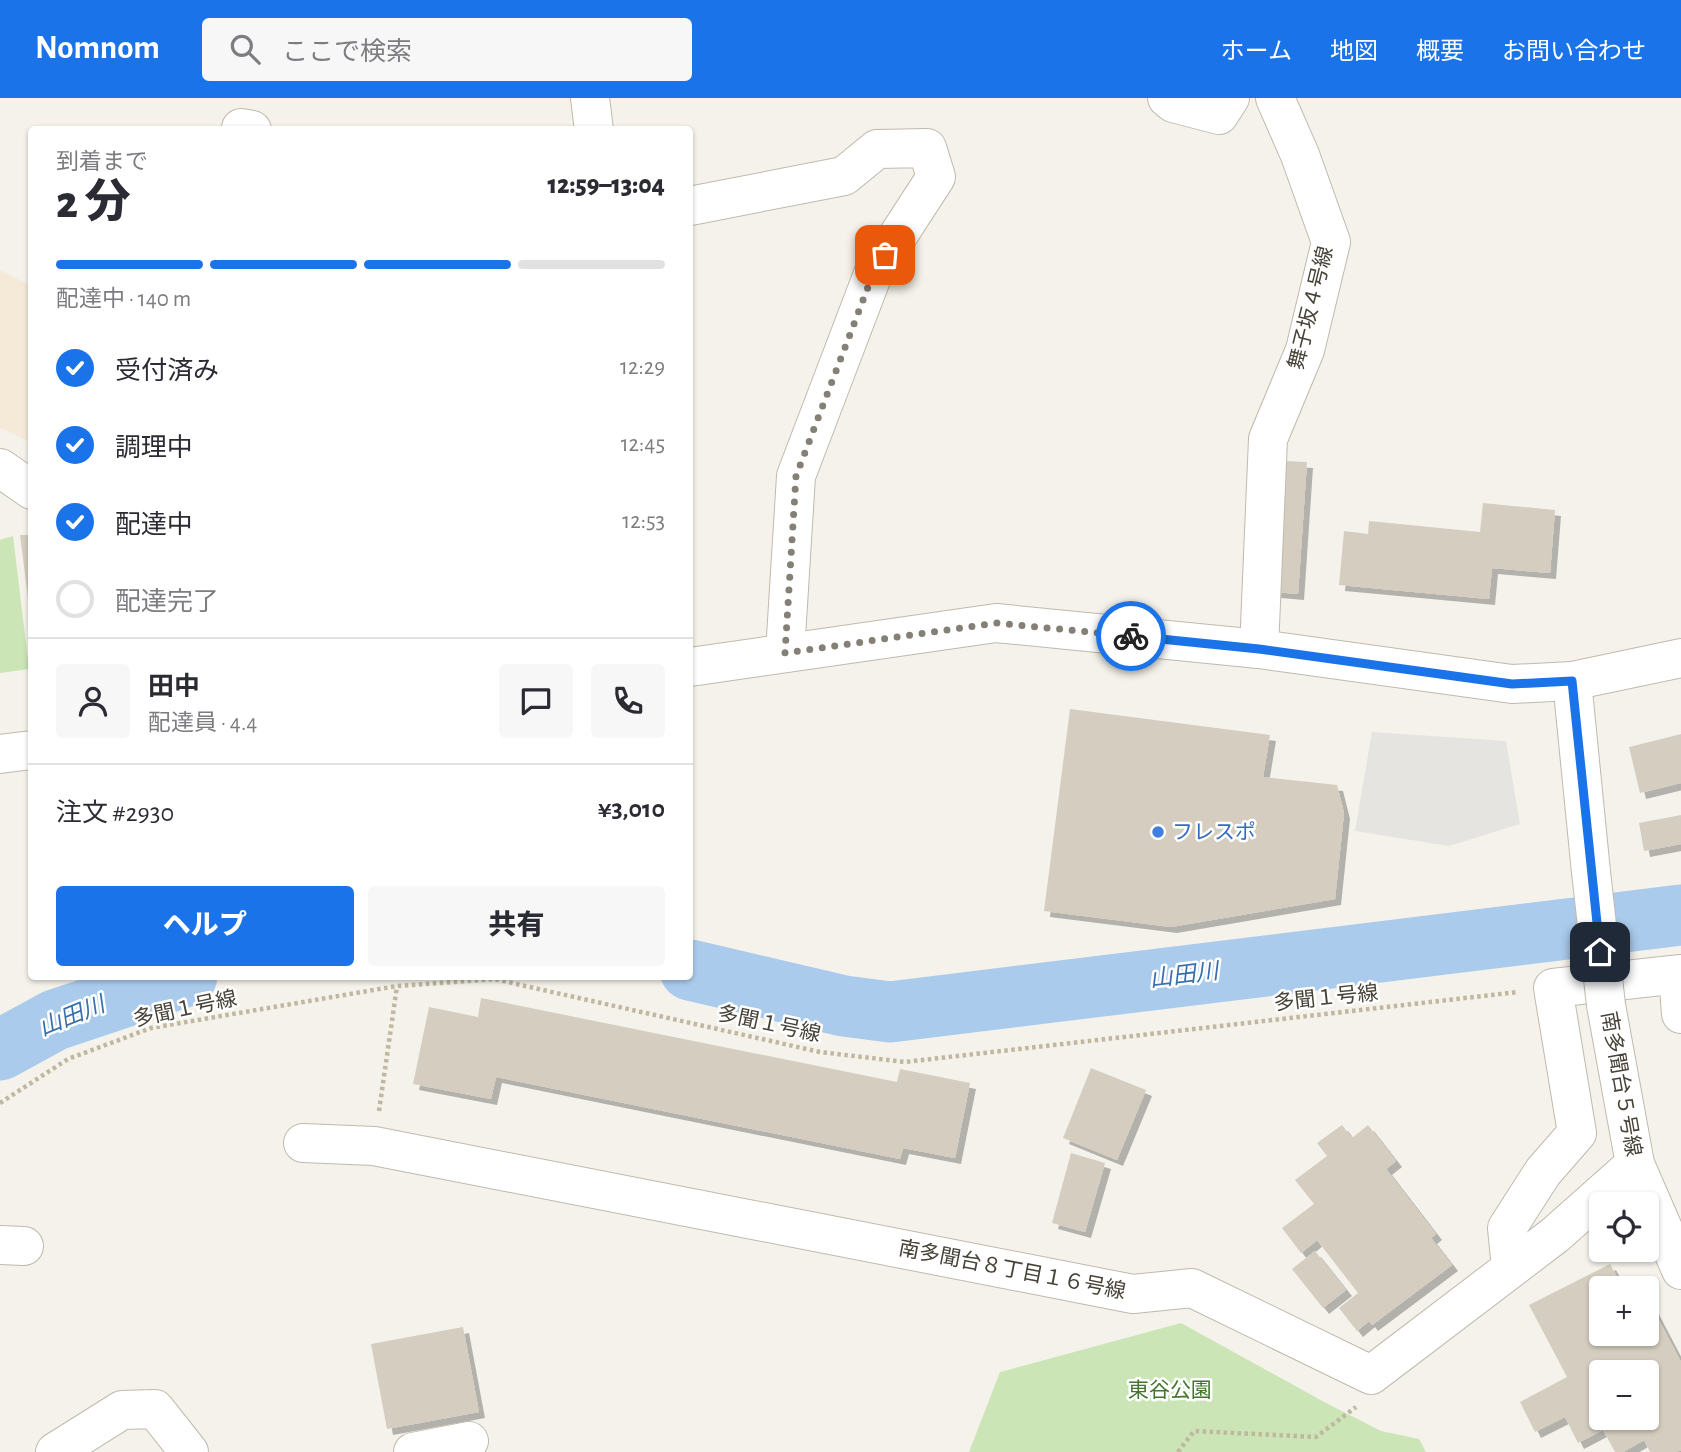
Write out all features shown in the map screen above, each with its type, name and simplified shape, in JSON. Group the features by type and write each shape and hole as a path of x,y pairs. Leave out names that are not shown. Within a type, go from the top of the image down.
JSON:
{"street":[{"path":"590,98 594,126"},
{"path":"1167,98 1173,103 1219,115 1230,98"},
{"name":"舞子坂４号線","path":"1259,649 1268,439 1305,350 1331,242 1300,155 1275,98"},
{"path":"693,205 844,176 877,149 927,148 936,177 873,274 796,476 785,653"},
{"path":"0,468 28,487"},
{"path":"693,667 996,623 1259,649 1512,684 1572,681 1681,658"},
{"name":"南多聞台５号線","path":"1572,681 1606,1005 1634,1164 1681,1270"},
{"path":"0,754 28,750"},
{"path":"1511,1268 1507,1228 1543,1172 1577,1133 1553,988 1680,974 1681,1014"},
{"name":"南多聞台８丁目１６号線","path":"303,1143 374,1146 1133,1294 1192,1288 1371,1375"},
{"path":"1371,1375 1555,1235 1634,1164"},
{"path":"55,1452 122,1410 155,1409 189,1452"},
{"path":"413,1452 469,1441"}],"path":[{"name":"多聞１号線","path":"0,1103 68,1059 151,1028 397,986 480,980"},
{"name":"多聞１号線","path":"498,980 820,1052 905,1062 1553,988"},
{"path":"374,1146 397,986"},
{"path":"1178,1452 1194,1431 1316,1437 1364,1402 1371,1375"}],"shaded area":[{"path":"0,270 28,284 28,441 0,428"},
{"path":"1372,732 1506,741 1520,824 1449,846 1355,831"}],"green space":[{"path":"13,536 28,669 0,673 0,540"},
{"name":"東谷公園","path":"1181,1323 1381,1431 1419,1439 1426,1452 969,1452 1000,1372"}],"building":[{"path":"1284,461 1307,462 1298,594 1275,592"},
{"path":"1483,503 1555,510 1550,573 1492,568 1489,599 1339,585 1344,531 1368,534 1369,521 1480,532"},
{"path":"20,535 28,535 28,598"},
{"path":"1070,709 1270,735 1263,777 1337,785 1344,813 1335,899 1171,927 1044,911"},
{"path":"1681,734 1681,783 1640,793 1629,747"},
{"path":"1681,815 1681,844 1644,851 1639,823"},
{"path":"481,998 897,1082 900,1069 970,1083 955,1158 903,1148 900,1159 496,1077 491,1099 413,1084 429,1007 478,1017"},
{"path":"1091,1068 1146,1090 1117,1160 1063,1138"},
{"path":"1342,1125 1352,1138 1368,1125 1396,1161 1386,1169 1436,1234 1431,1238 1452,1265 1372,1325 1369,1321 1357,1331 1339,1308 1358,1293 1317,1240 1301,1253 1282,1228 1314,1204 1295,1180 1327,1156 1317,1143"},
{"path":"1071,1153 1105,1163 1085,1232 1052,1223"},
{"path":"1315,1251 1346,1290 1323,1308 1292,1269"},
{"path":"1610,1264 1616,1276 1589,1276 1589,1346 1659,1346 1659,1320 1681,1362 1681,1450 1650,1452 1644,1440 1623,1452 1615,1452 1603,1430 1578,1443 1565,1417 1535,1432 1520,1402 1567,1377 1529,1305"},
{"path":"463,1327 479,1412 387,1429 371,1344"}],"waterway":[{"name":"山田川","path":"693,971 844,1006 890,1012 1681,915"},
{"name":"山田川","path":"0,1050 55,1020 175,980"}],"way so far":[{"path":"885,255 873,274 796,476 785,653 996,623 1131,636"}],"place":[{"name":"フレスポ","path":"1158,832"}],"route":[{"path":"1131,636 1259,649 1512,684 1572,681 1600,952"}]}
